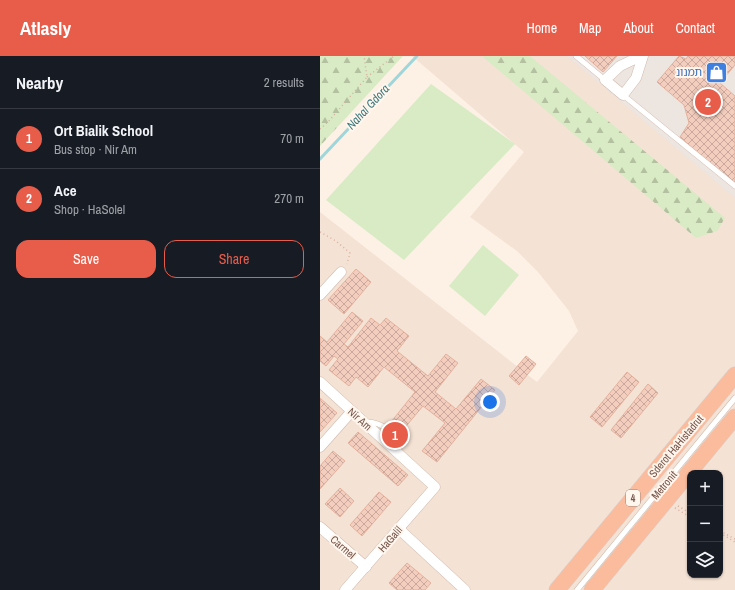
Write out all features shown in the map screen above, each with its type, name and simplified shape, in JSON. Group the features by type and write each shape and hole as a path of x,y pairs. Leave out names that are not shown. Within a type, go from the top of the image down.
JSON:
{"highway":[{"name":"Sderot HaHistadrut","path":"557,590 735,375"},
{"path":"592,590 735,417"}],"street":[{"path":"642,56 636,78 624,96 605,80 620,66 642,56"},
{"path":"320,294 341,272"},
{"name":"Nir Am","path":"320,382 435,487"},
{"path":"320,447 352,411"},
{"name":"HaGalil","path":"345,590 435,487"},
{"name":"Carmel","path":"320,527 366,566"},
{"path":"399,529 464,590"}],"lane":[{"path":"576,56 605,80"},
{"path":"624,96 735,186"},
{"name":"Metronit","path":"577,590 735,398"}],"path":[{"path":"364,56 367,77"},
{"path":"320,129 328,122 367,77 394,56"},
{"path":"320,232 336,240 350,254 347,264 341,272"},
{"path":"664,503 687,515"},
{"path":"723,534 735,540"}],"shaded area":[{"path":"412,56 735,56 735,590 320,590 320,212 537,382 578,331 569,311 538,272 517,251 470,217 524,152"},
{"path":"567,56 735,56 735,198"}],"green space":[{"path":"320,56 403,56 320,146"},
{"path":"482,56 530,56 725,218 717,231 696,238"},
{"path":"431,84 515,144 404,260 326,200"},
{"path":"483,245 519,275 485,316 449,286"}],"building":[{"path":"585,56 617,56 603,72"},
{"path":"679,56 686,59 688,56 735,56 735,65 720,83 735,96 735,181 733,183 680,137 689,123 684,105 657,82"},
{"path":"356,269 371,282 344,314 328,300"},
{"path":"352,312 363,321 344,344 348,347 371,318 380,325 386,318 409,336 397,351 428,376 446,354 458,363 435,392 456,409 481,379 495,390 437,462 422,451 445,423 423,406 402,431 391,422 415,392 384,367 368,387 356,377 349,386 329,370 338,359 334,356 326,366 320,361 320,336 327,342"},
{"path":"526,356 536,364 519,385 509,376"},
{"path":"627,372 639,382 602,427 590,417"},
{"path":"648,384 658,393 621,438 611,430"},
{"path":"320,398 337,413 320,432"},
{"path":"358,432 408,475 398,486 348,443"},
{"path":"333,451 345,461 320,489 320,466"},
{"path":"340,488 354,501 340,517 325,504"},
{"path":"379,492 391,502 362,536 350,525"},
{"path":"407,563 431,583 425,590 397,590 389,583"}],"waterway":[{"name":"Nahal Gdora","path":"320,159 417,56"}],"place":[{"name":"תמנונ","path":"717,72"},
{"name":"Ace","path":"708,102"},
{"name":"Ort Bialik School","path":"395,435"}]}
